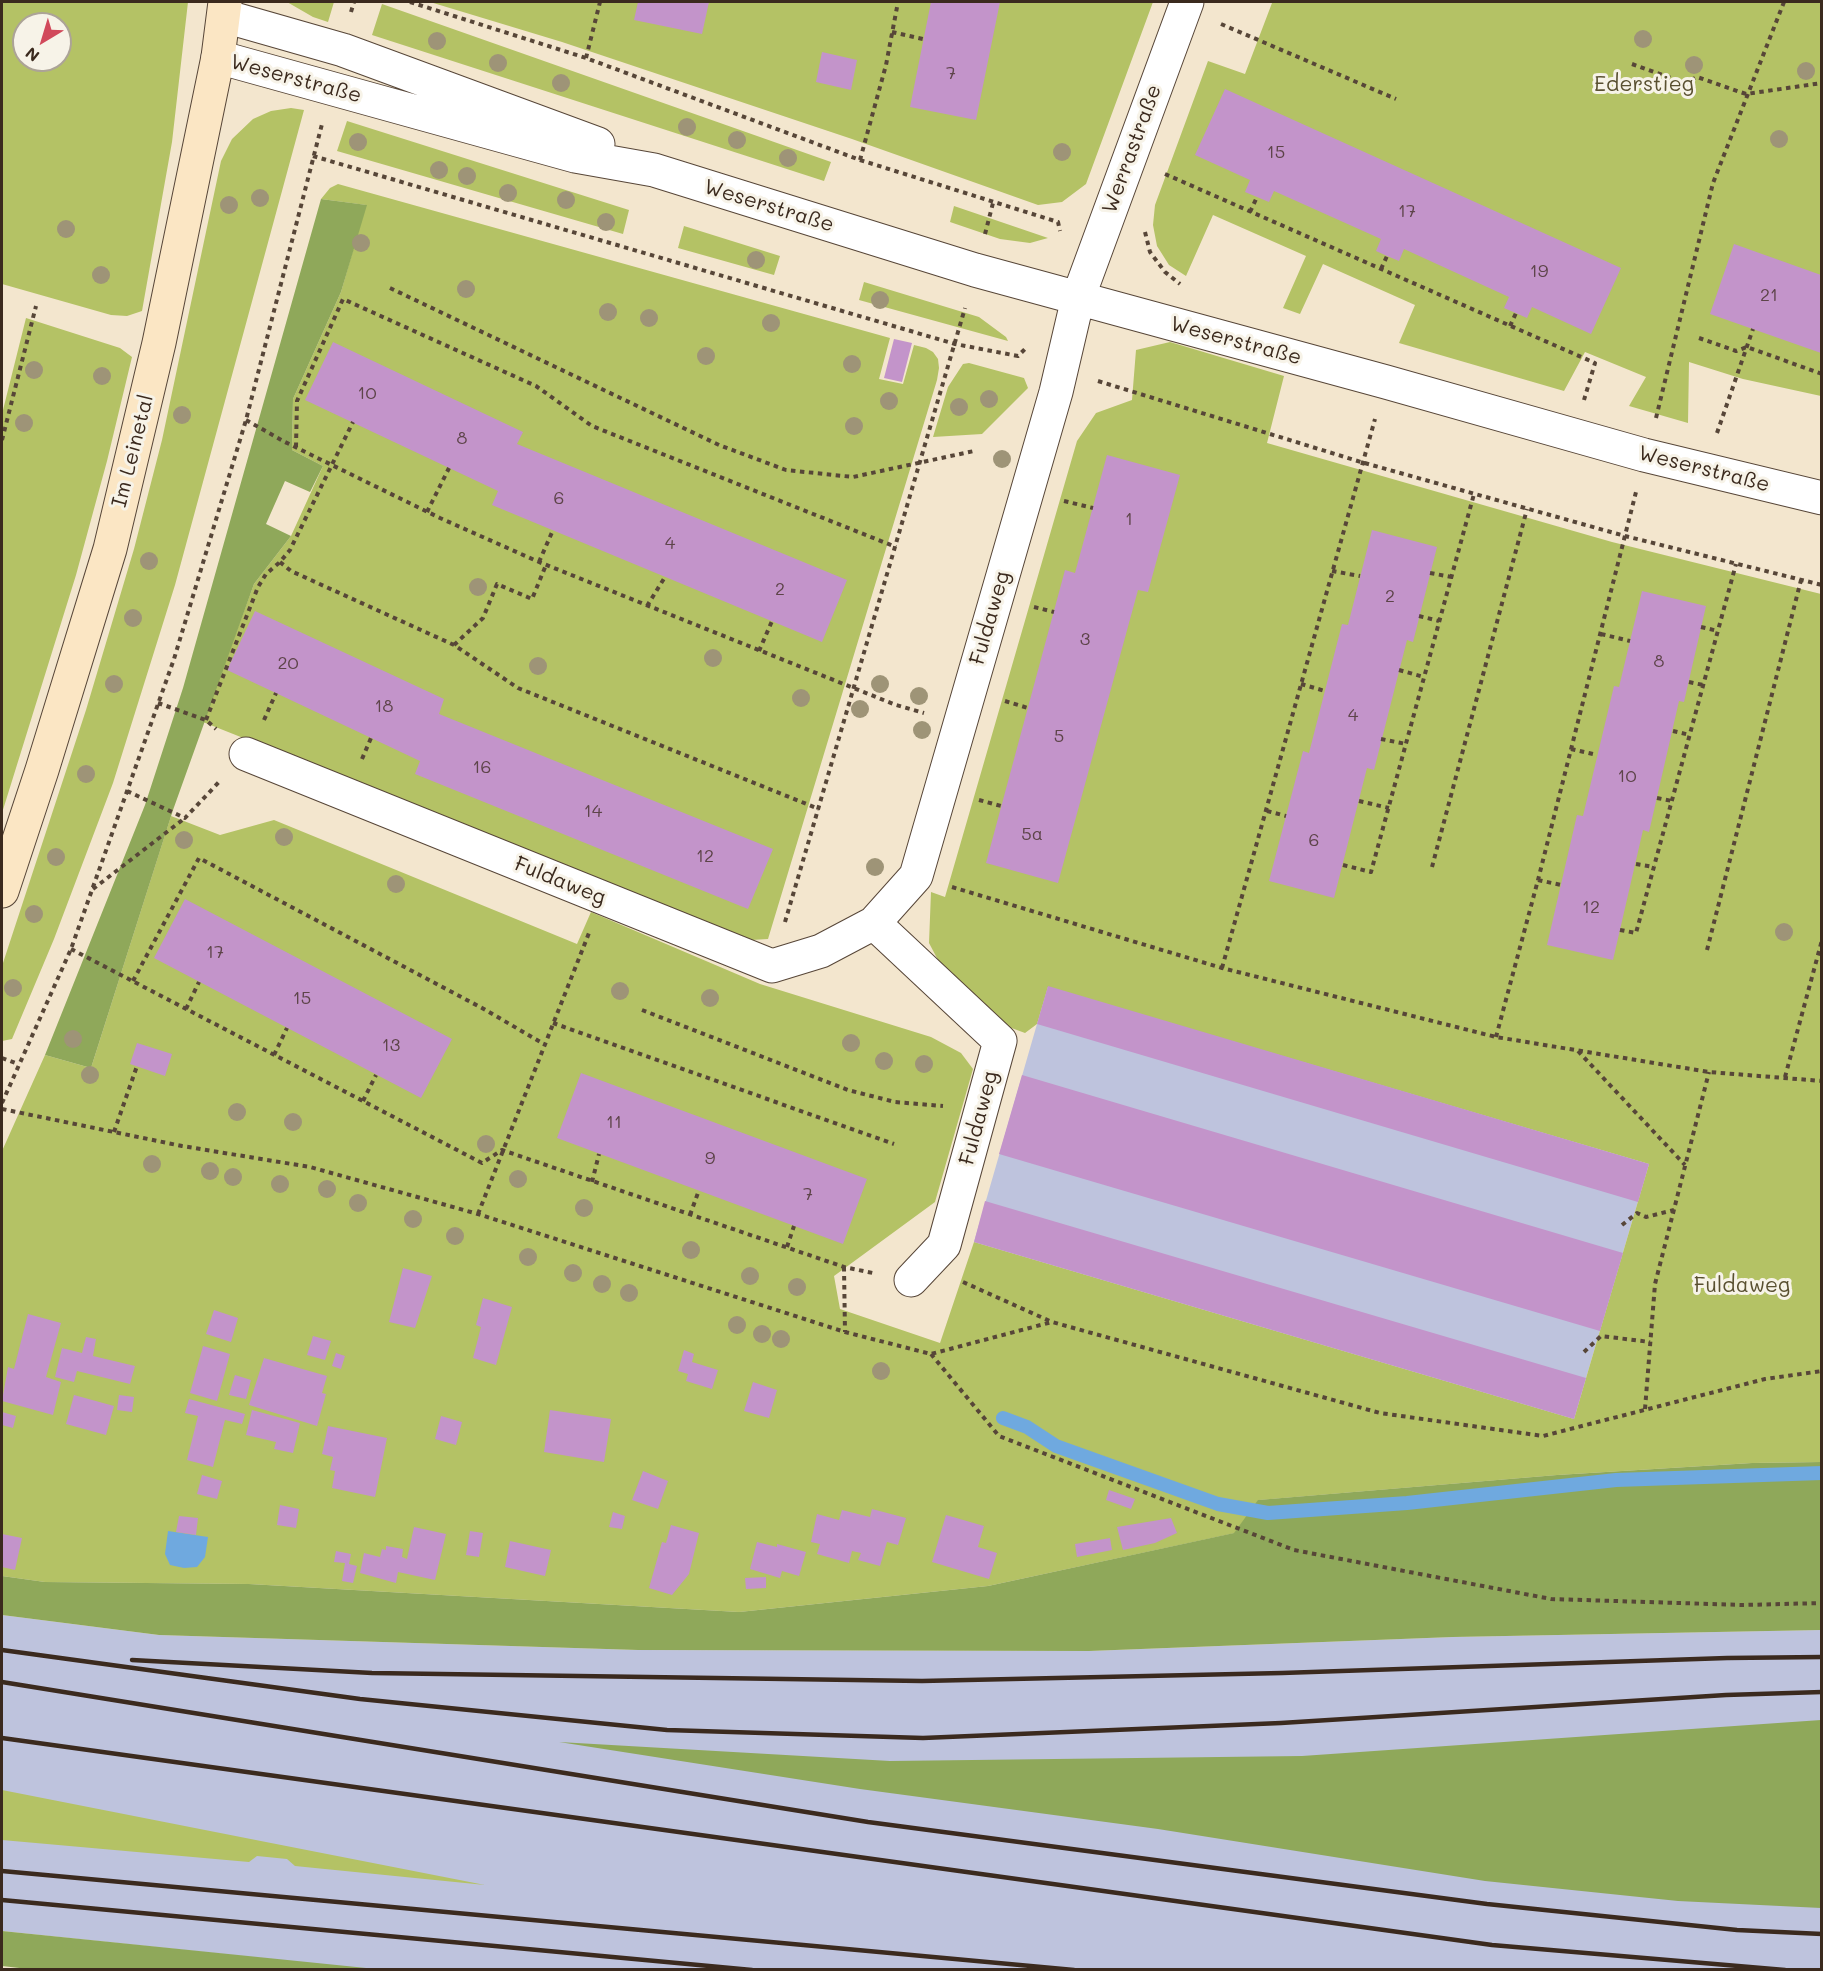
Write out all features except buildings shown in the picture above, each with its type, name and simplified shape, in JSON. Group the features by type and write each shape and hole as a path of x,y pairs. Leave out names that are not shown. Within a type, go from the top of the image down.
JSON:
{"main road":[{"name":"Im Leinetal","path":"2,891 110,549 144,409 218,57 225,9"}],"street":[{"name":"Werrastraße","path":"1078,298 1186,5"},
{"name":"Weserstraße","path":"225,9 582,136 654,170"},
{"name":"Weserstraße","path":"218,57 575,156 654,170 975,270 1644,455 1821,498"},
{"name":"Fuldaweg","path":"246,754 772,966 821,951 874,923 916,876 1061,369 1078,298"},
{"name":"Fuldaweg","path":"874,923 999,1041 944,1245 911,1280"}],"path":[{"path":"343,50 354,2"},
{"path":"586,58 600,2"},
{"path":"860,160 886,65 898,2"},
{"path":"1496,1037 1601,634 1713,183 1784,2"},
{"path":"1186,5 1396,99"},
{"path":"892,32 923,39"},
{"path":"1632,64 1685,83 1697,77 1746,94 1821,83"},
{"path":"2,1103 71,949 174,659 246,420 331,88"},
{"path":"1129,158 1595,363 1573,435"},
{"path":"1250,212 1257,196"},
{"path":"772,966 896,548 993,203"},
{"path":"1381,269 1387,256"},
{"path":"390,288 719,445 786,470 853,477 974,451"},
{"path":"296,447 297,401 343,299 536,386 592,426 896,548"},
{"path":"2,440 36,306"},
{"path":"1510,326 1516,313"},
{"path":"1704,469 1753,329"},
{"path":"1699,338 1736,351 1747,347 1821,374"},
{"path":"1018,356 1361,462 1625,536 1821,585"},
{"path":"1222,968 1267,811 1361,462 1386,382"},
{"path":"246,420 428,512 546,565 896,705 960,723"},
{"path":"158,703 206,720 258,587 266,574 290,550 302,530 331,464 353,422"},
{"path":"428,512 449,468"},
{"path":"1343,865 1371,872 1474,494"},
{"path":"1432,867 1527,509"},
{"path":"539,562 553,530"},
{"path":"280,562 291,571 454,645 518,688 819,809"},
{"path":"1620,930 1636,933 1736,564"},
{"path":"454,645 483,618 497,584 532,599 546,565"},
{"path":"1332,571 1360,576"},
{"path":"1430,573 1452,577"},
{"path":"647,606 665,577"},
{"path":"1707,950 1801,580"},
{"path":"1419,616 1439,621"},
{"path":"759,651 772,621"},
{"path":"1701,627 1718,631"},
{"path":"1601,634 1630,641"},
{"path":"1399,670 1424,676"},
{"path":"1689,682 1703,685"},
{"path":"1301,684 1324,690"},
{"path":"1672,730 1690,735"},
{"path":"1382,740 1406,744"},
{"path":"1571,749 1597,755"},
{"path":"127,791 165,808"},
{"path":"1657,798 1672,801"},
{"path":"1359,801 1389,808"},
{"path":"1267,811 1286,816"},
{"path":"93,890 185,818"},
{"path":"133,981 199,858 482,1008 544,1044"},
{"path":"1636,864 1654,867"},
{"path":"916,876 1222,968 1496,1037 1709,1072 1821,1081"},
{"path":"1538,880 1561,885"},
{"path":"478,1214 603,899"},
{"path":"1785,1077 1820,951 1821,940"},
{"path":"71,949 482,1163 502,1150"},
{"path":"186,1009 199,982"},
{"path":"642,1010 848,1089 895,1102 937,1106 983,1104"},
{"path":"553,1023 894,1144"},
{"path":"274,1055 287,1028"},
{"path":"1578,1051 1686,1166"},
{"path":"2,1058 18,1064"},
{"path":"114,1132 137,1066"},
{"path":"1644,1410 1655,1284 1709,1072"},
{"path":"363,1101 376,1075"},
{"path":"502,1150 844,1267 911,1280 960,1281 1052,1322"},
{"path":"592,1182 599,1154"},
{"path":"690,1215 699,1190"},
{"path":"1622,1225 1637,1213 1646,1217 1675,1210"},
{"path":"787,1247 794,1226"},
{"path":"844,1267 845,1332"},
{"path":"1584,1352 1601,1336 1650,1342"},
{"path":"931,1354 999,1436 1294,1551 1551,1599 1743,1605 1821,1603"}],"shaded area":[{"path":"1048,986 1649,1164 1574,1419 974,1242"},
{"path":"2,1615 159,1635 638,1650 1089,1651 1453,1637 1821,1630 1821,1969 376,1970 2,1931"}],"green space":[{"path":"2,2 188,2 172,142 142,311 127,316 111,315 2,284"},
{"path":"287,2 334,2 328,22 313,17"},
{"path":"430,2 1153,2 1086,184 1062,202 1038,205 852,139 562,42"},
{"name":"Ederstieg","path":"1269,2 1821,2 1821,396 1743,379 1689,362 1688,423 1629,406 1646,377 1585,352 1564,391 1399,343 1415,305 1323,264 1300,314 1283,308 1306,256 1213,215 1186,276 1169,265 1157,246 1153,225 1155,205 1208,61 1245,74 1272,3"},
{"path":"382,4 831,162 824,181 372,35"},
{"path":"291,108 304,110 175,585 113,783 54,939 12,1039 2,1041 2,966 86,710 134,549 162,440 221,161 232,139 253,119 271,111"},
{"path":"347,121 629,210 623,234 337,151"},
{"path":"338,184 890,338 879,379 903,384 914,345 933,352 938,359 937,380 768,939 751,940 203,722 254,584 291,536 323,466 292,450 293,399 341,292 366,205 321,199 330,188"},
{"path":"321,199 367,205 341,292 293,399 292,450 323,466 310,492 285,481 266,524 291,536 254,584 173,810 91,1068 45,1055 145,805 183,688"},
{"path":"954,206 1048,238 1030,243 1000,239 950,222"},
{"path":"684,226 780,256 774,275 678,248"},
{"path":"864,282 979,317 1006,337 1008,341 859,300"},
{"path":"26,318 120,348 132,357 76,575 2,813 2,414"},
{"path":"1170,342 1284,376 1267,443 1612,542 1821,594 1821,1462 1752,1463 1557,1475 1259,1500 1235,1533 988,1586 739,1612 249,1584 45,1582 2,1576 2,1151 45,1055 91,1068 171,816 220,835 274,820 577,944 591,912 760,984 931,1037 961,1053 973,1069 935,1202 834,1276 840,1309 940,1343 974,1242 1574,1419 1649,1164 1048,987 1037,1024 1025,1033 990,1020 947,977 929,943 931,892 945,897 1077,441 1096,413 1132,400 1136,350"},
{"path":"969,363 1024,378 1028,388 982,434 933,437 948,387 963,364"},
{"path":"1821,1462 1821,1630 1453,1637 1089,1651 638,1650 159,1635 2,1615 2,1576 45,1582 249,1584 739,1612 988,1586 1234,1533 1258,1500 1557,1475 1752,1463"},
{"path":"1821,1720 1821,1908 1678,1901 1485,1881 1158,1829 860,1789 559,1742 890,1761 1302,1756"},
{"path":"2,1790 485,1885 295,1866 287,1859 257,1856 249,1862 2,1840"},
{"path":"2,1931 376,1969 28,1969 2,1966"}],"water":[{"path":"168,1531 208,1537 205,1557 197,1567 184,1568 170,1565 165,1554"}],"waterway":[{"path":"1003,1418 1027,1427 1056,1446 1218,1504 1268,1513 1407,1503 1616,1480 1822,1473"}],"railway":[{"path":"2,1650 360,1699 667,1730 923,1738 1281,1723 1726,1695 1822,1692"},
{"path":"132,1660 372,1673 922,1681 1822,1657"},
{"path":"2,1682 868,1822 1487,1904 1737,1930 1822,1934"},
{"path":"2,1738 1492,1945 1785,1970"},
{"path":"2,1871 1074,1970"},
{"path":"2,1900 752,1970"}]}
